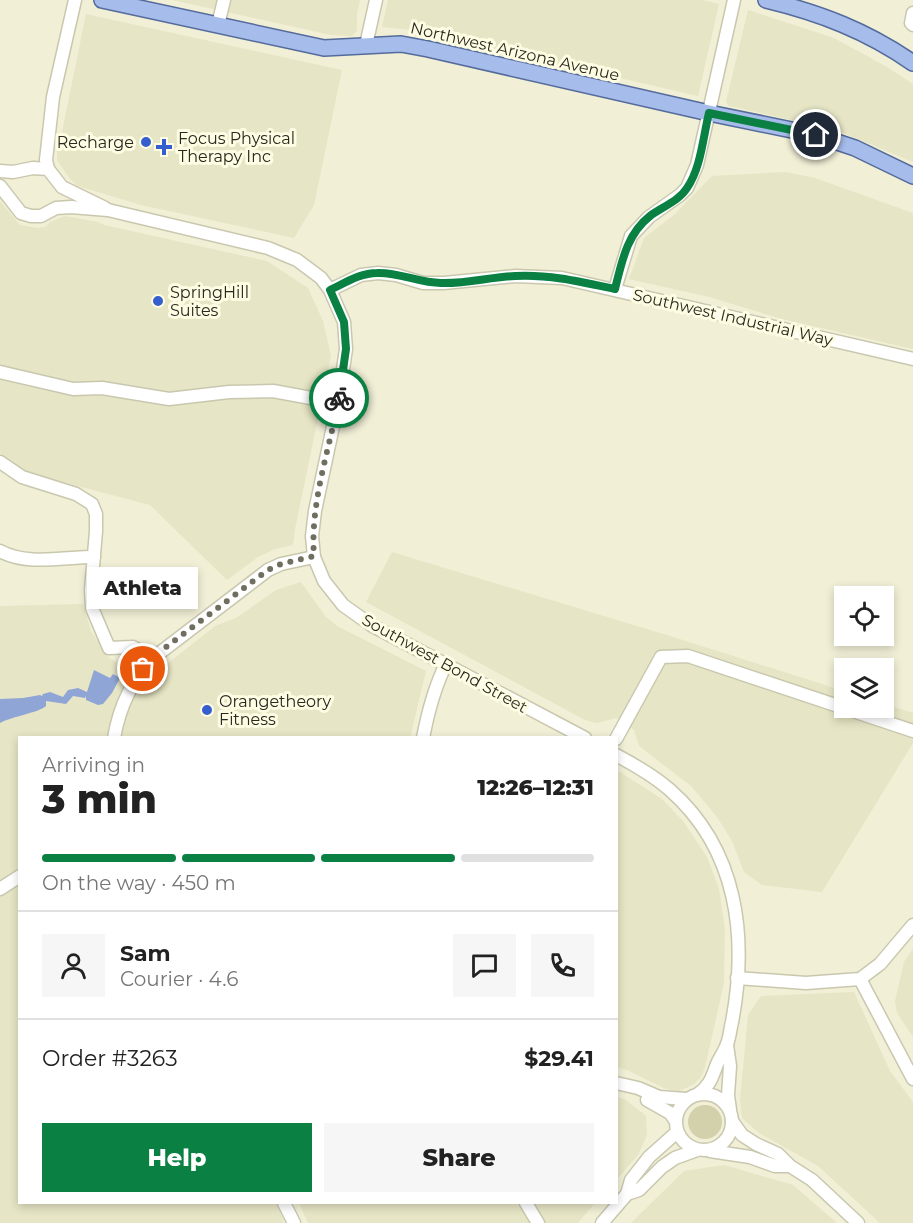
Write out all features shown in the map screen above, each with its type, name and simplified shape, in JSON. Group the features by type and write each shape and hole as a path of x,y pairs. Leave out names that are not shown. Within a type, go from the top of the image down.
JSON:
{"main road":[{"name":"Northwest Arizona Avenue","path":"102,0 324,48 401,44 428,49 824,137 855,148 913,176"},
{"path":"766,0 857,29 913,63"}],"street":[{"path":"75,0 53,97 46,160 48,169 62,187 108,210"},
{"path":"218,26 224,0"},
{"path":"366,45 376,0"},
{"path":"615,289 631,236 649,217 687,188 696,165 709,113 734,0"},
{"path":"0,171 48,169"},
{"path":"0,186 21,213 31,216 41,216 56,208 108,210 245,242 284,254 310,269 330,290"},
{"path":"56,208 62,187"},
{"name":"Southwest Industrial Way","path":"330,290 361,275 378,273 396,275 423,283 444,284 516,276 562,278 913,359"},
{"name":"Southwest Bond Street","path":"330,290 344,322 346,349 312,536 314,556 324,581 343,605 371,625 581,736"},
{"path":"0,372 72,389 102,387 169,399 229,392 273,391 338,403"},
{"path":"0,462 22,477 76,494 92,504 96,514 92,608 109,648 134,647 153,658"},
{"path":"0,551 14,558 27,559 94,557"},
{"path":"114,736 129,693 153,658 268,570 281,564 314,556"},
{"path":"618,736 661,657 688,656 913,731"},
{"path":"423,736 430,704 446,664"},
{"path":"602,1223 627,1194 630,1180 676,1126 677,1112 692,1097 705,1089 713,1077 717,1063 727,1045 735,1007 739,945 735,903 728,873 714,844 694,816 670,790 618,756"},
{"path":"0,890 18,877"},
{"path":"737,978 806,982 860,979 880,964 913,925"},
{"path":"860,979 913,1080"},
{"path":"627,1194 639,1190 662,1167 675,1158 722,1144 728,1137 731,1116 728,1095 730,1066 727,1045"},
{"path":"621,1085 638,1088 659,1097 692,1097 708,1094 717,1097 724,1103 742,1135 778,1154 790,1166 812,1180 858,1223"},
{"path":"621,1085 658,1105 689,1146 750,1157 775,1166 790,1166"},
{"path":"284,1204 294,1223"},
{"path":"527,1204 538,1223"}],"shaded area":[{"path":"172,0 360,0 357,31 352,36 331,35"},
{"path":"388,0 702,0 719,4 698,96 411,30 382,27"},
{"path":"748,10 834,38 913,84 913,162 836,130 729,106 726,102"},
{"path":"86,14 342,70 314,205 294,238 141,205 78,186 70,179 57,160 57,145 61,137"},
{"path":"786,172 815,178 913,213 913,349 782,319 709,297 629,279 644,238 675,214 712,176"},
{"path":"0,201 20,225 45,227 50,222 65,216 98,222 267,261 308,288 323,321 331,356 293,545 275,549 258,557 227,580 150,505 24,472 0,453"},
{"path":"392,552 834,688 834,718 894,718 894,707 913,713 913,743 822,892 762,885 744,872 732,841 717,817 691,786 639,746 634,730 616,718 597,723 585,720 366,602"},
{"path":"301,582 326,617 337,626 426,671 410,736 18,736 18,1204 277,1204 284,1223 0,1223 0,606 83,604 91,631 109,658 148,679 215,626 236,618 276,590"},
{"path":"618,772 662,799 683,821 707,857 719,889 725,929 724,983 701,1077 694,1084 680,1091 666,1089 618,1067"},
{"path":"913,948 913,1037 897,1013 895,1001 904,962"},
{"path":"854,992 890,1071 913,1102 913,1223 880,1223 818,1166 759,1133 742,1118 740,1099 748,1015 761,996"},
{"path":"618,1097 626,1100 646,1116 647,1135 638,1155 618,1178"},
{"path":"705,1105 717,1110 722,1122 717,1134 705,1139 693,1134 688,1122 693,1110"},
{"path":"724,1165 793,1185 837,1223 631,1223 684,1171"},
{"path":"299,1204 594,1204 578,1223 308,1223"}],"water":[{"path":"94,670 110,678 113,674 120,678 103,704 98,705 86,700 86,696 85,698 73,696 66,704 46,701 46,706 42,708 0,723 0,699 42,696 50,692 63,697 68,690 78,688 87,692"}],"way so far":[{"path":"143,669 162,650 268,570 281,564 314,556 312,536 315,510 339,398"}],"place":[{"name":"Recharge","path":"146,142"},
{"name":"Focus Physical Therapy Inc","path":"164,147"},
{"name":"SpringHill Suites","path":"158,301"},
{"name":"Athleta","path":"143,669"},
{"name":"Orangetheory Fitness","path":"207,710"}],"route":[{"path":"339,398 346,349 344,322 330,290 361,275 378,273 396,275 423,283 444,284 516,276 562,278 615,289 631,236 649,217 687,188 696,165 709,113 816,135"}]}
